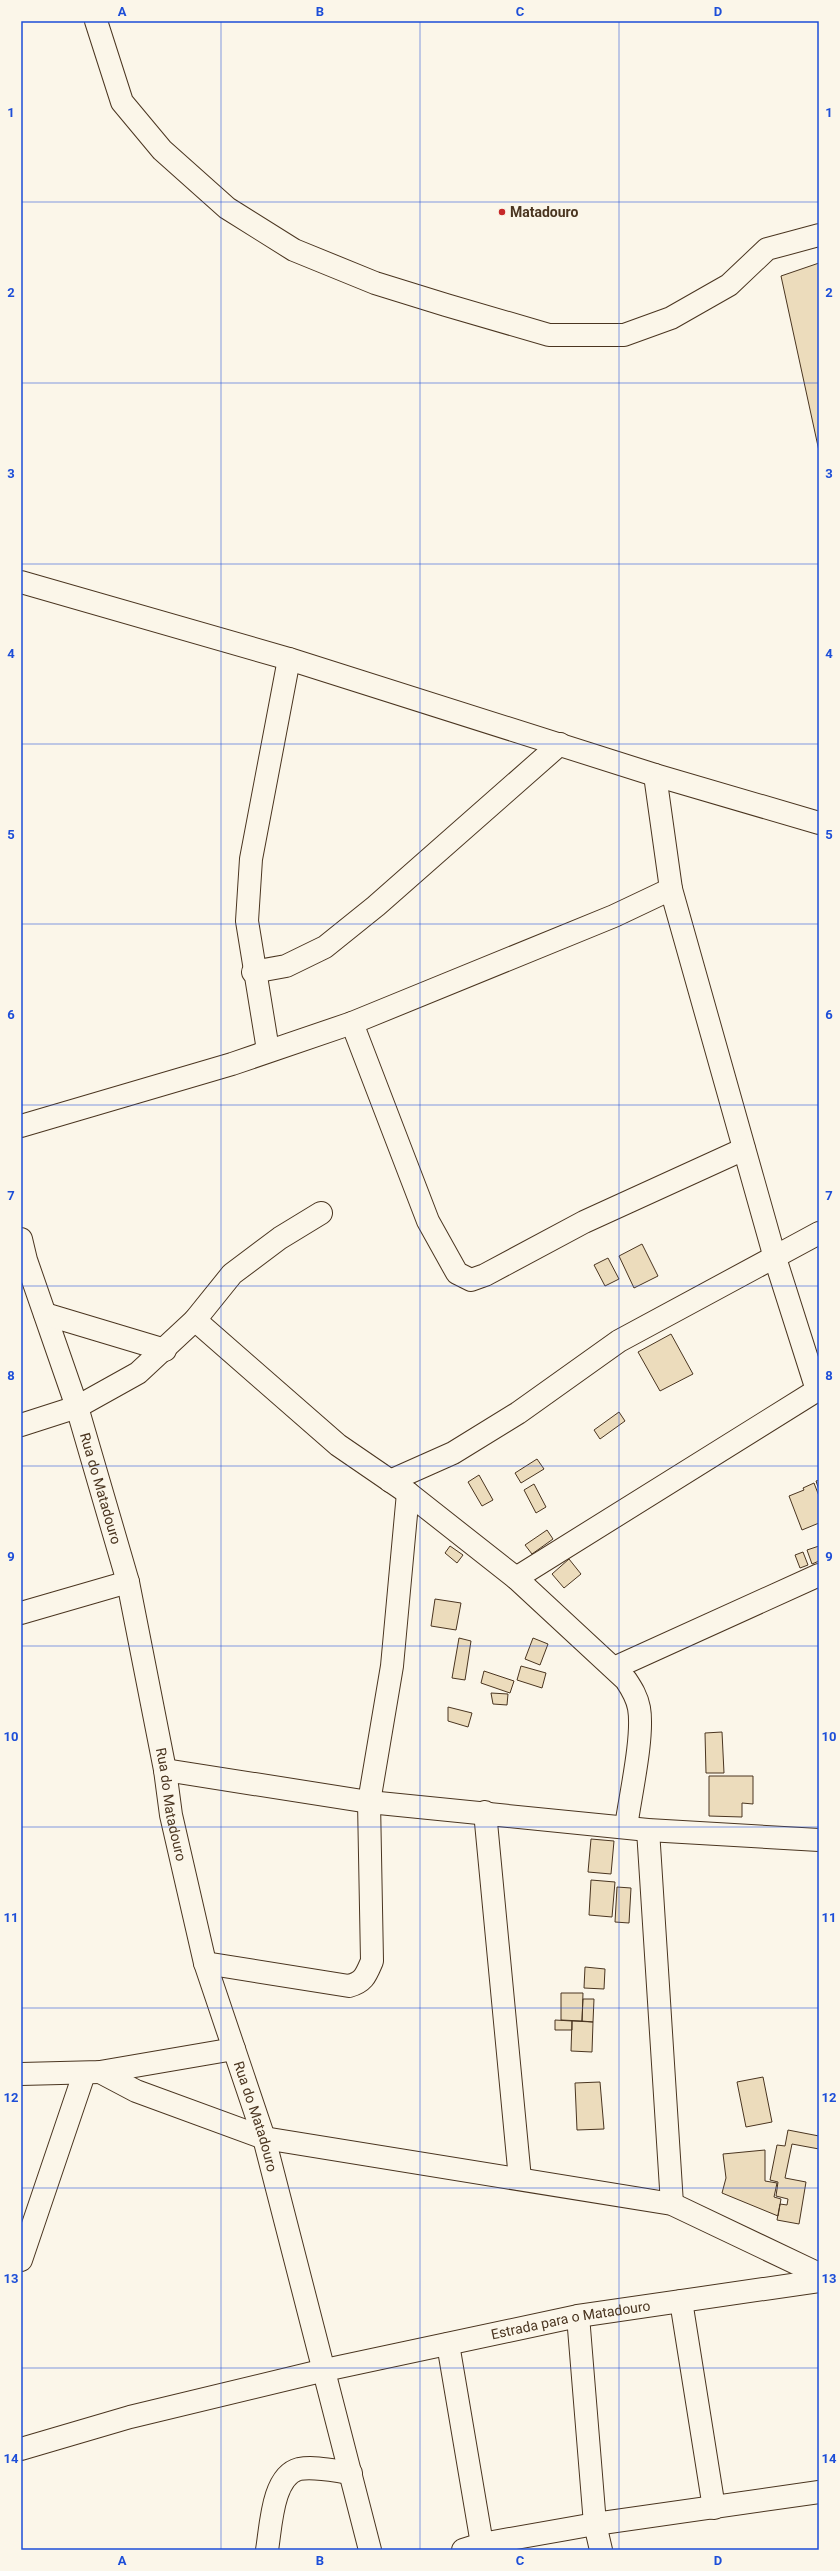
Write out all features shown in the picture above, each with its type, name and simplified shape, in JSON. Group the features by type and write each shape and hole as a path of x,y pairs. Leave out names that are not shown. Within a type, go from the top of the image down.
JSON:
{"street":[{"path":"96,21 122,102 162,150 227,208 294,250 375,283 549,335 624,335 671,318 729,285 767,249 819,235"},
{"path":"21,582 289,660 655,775 819,823"},
{"path":"268,1050 253,972 246,921 251,859 289,660"},
{"path":"253,972 286,966 325,947 376,906 560,744"},
{"path":"516,1578 818,1389 775,1258 671,889 655,775"},
{"path":"21,1126 232,1064 268,1050 352,1022 614,916 671,889"},
{"path":"352,1022 428,1221 457,1273 471,1280 485,1275 584,1222 744,1148"},
{"path":"21,1425 77,1407 138,1373 165,1350 195,1320 232,1274 280,1238 321,1213"},
{"path":"390,1481 453,1453 518,1413 619,1341 819,1233"},
{"name":"Rua do Matadouro","path":"23,1254 77,1407 128,1582 165,1770 171,1815 205,1963 264,2138 325,2370 370,2550"},
{"path":"45,1314 165,1350"},
{"path":"195,1320 338,1445 408,1493 516,1578 626,1680 635,1694 639,1709 639,1731 626,1827"},
{"path":"205,1963 349,1986 361,1983 372,1961 369,1802 392,1666 408,1493"},
{"path":"614,1668 819,1575"},
{"path":"21,1613 128,1582"},
{"path":"165,1770 369,1802 485,1812 648,1830 819,1840"},
{"path":"485,1812 520,2179"},
{"path":"648,1830 672,2204"},
{"path":"21,2074 92,2073 234,2049"},
{"path":"92,2073 136,2091 264,2138 672,2204 819,2274"},
{"path":"23,2250 92,2073"},
{"name":"Estrada para o Matadouro","path":"21,2449 137,2416 325,2370 578,2316 819,2281"},
{"path":"681,2301 714,2508"},
{"path":"578,2316 595,2524 601,2550"},
{"path":"448,2344 476,2548 595,2524 819,2492"},
{"path":"267,2550 278,2488 288,2473 300,2469 316,2469 351,2473"}],"building":[{"path":"819,263 819,451 781,276"},
{"path":"642,1244 658,1276 634,1288 619,1256"},
{"path":"608,1258 619,1279 605,1286 594,1265"},
{"path":"671,1334 693,1374 660,1391 638,1352"},
{"path":"619,1412 625,1421 600,1439 594,1430"},
{"path":"537,1459 544,1469 521,1483 515,1473"},
{"path":"479,1475 493,1500 482,1506 468,1482"},
{"path":"819,1480 819,1490 816,1481"},
{"path":"814,1483 819,1496 819,1523 802,1530 789,1496 804,1490 803,1488"},
{"path":"534,1484 546,1507 536,1513 524,1490"},
{"path":"547,1530 553,1539 532,1554 525,1545"},
{"path":"450,1546 463,1555 457,1563 445,1553"},
{"path":"819,1546 819,1561 812,1564 807,1550"},
{"path":"803,1552 808,1565 800,1568 795,1555"},
{"path":"569,1559 581,1574 564,1588 552,1574"},
{"path":"435,1599 461,1603 456,1630 431,1626"},
{"path":"459,1638 471,1641 465,1680 452,1678"},
{"path":"533,1638 548,1644 540,1665 525,1659"},
{"path":"521,1666 546,1673 542,1688 517,1680"},
{"path":"484,1671 514,1681 510,1693 481,1683"},
{"path":"491,1693 508,1694 507,1705 493,1704"},
{"path":"448,1707 472,1713 468,1727 448,1721"},
{"path":"722,1732 724,1773 706,1773 705,1733"},
{"path":"709,1776 753,1776 753,1804 742,1803 742,1817 709,1816"},
{"path":"591,1839 614,1841 611,1874 588,1872"},
{"path":"591,1880 615,1882 612,1917 589,1915"},
{"path":"617,1887 631,1888 629,1923 615,1922"},
{"path":"585,1967 605,1969 604,1989 584,1988"},
{"path":"561,1993 583,1993 582,2021 561,2020"},
{"path":"583,1999 594,1999 593,2022 582,2021"},
{"path":"555,2020 572,2021 572,2030 555,2030"},
{"path":"572,2021 593,2022 592,2052 571,2051"},
{"path":"763,2077 772,2122 746,2127 737,2082"},
{"path":"600,2082 604,2129 577,2130 575,2083"},
{"path":"788,2130 819,2136 819,2149 792,2144 785,2178 806,2182 799,2224 777,2220 780,2204 787,2205 788,2199 776,2196 778,2182 770,2180 777,2145 785,2146"},
{"path":"765,2150 765,2181 777,2183 774,2197 781,2199 778,2216 722,2193 726,2178 723,2154"}],"place":[{"name":"Matadouro","path":"502,212"}]}
